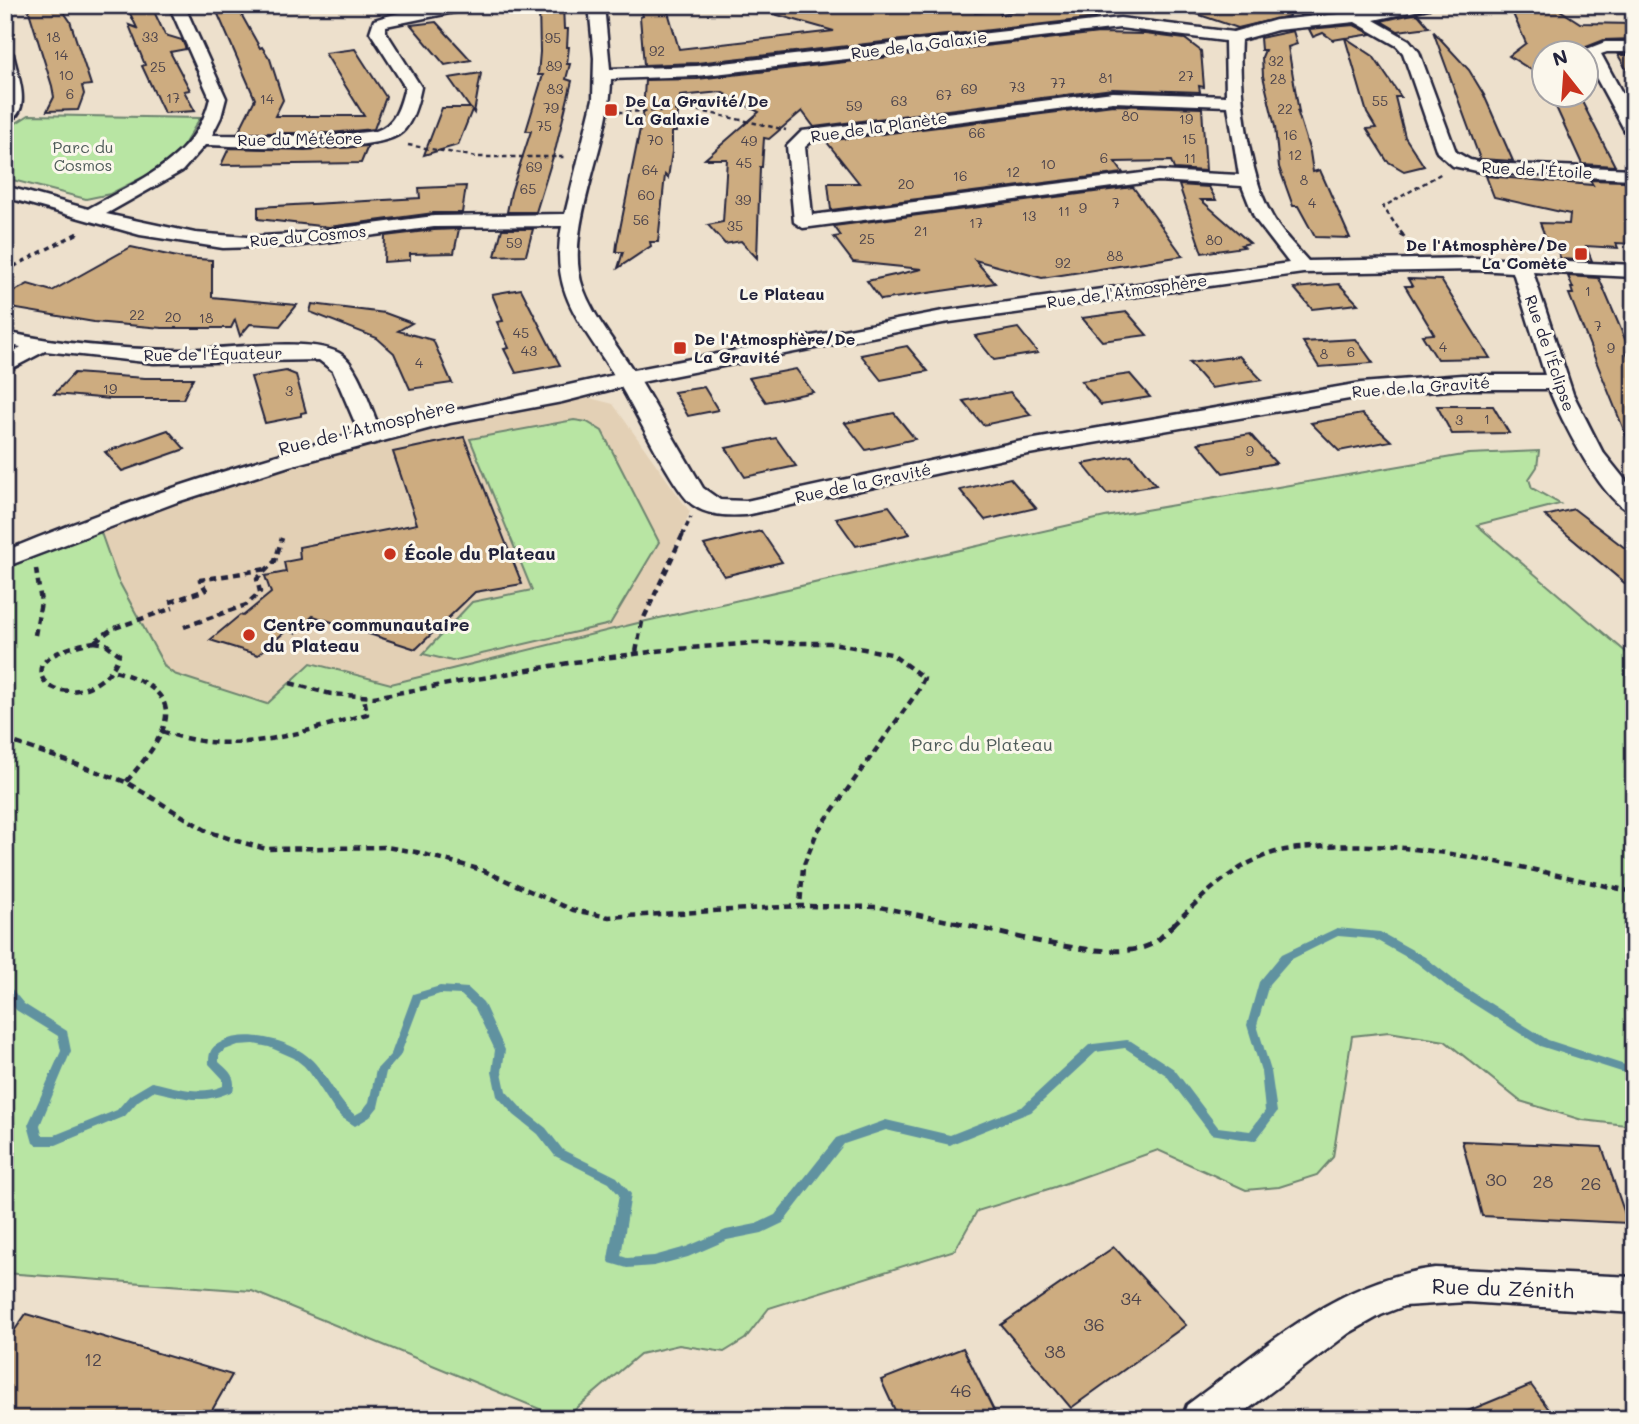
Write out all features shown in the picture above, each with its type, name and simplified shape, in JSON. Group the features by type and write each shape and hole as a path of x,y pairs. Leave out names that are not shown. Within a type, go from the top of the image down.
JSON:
{"street":[{"path":"98,217 186,158 217,109 218,98 176,5"},
{"name":"Rue du Météore","path":"198,140 369,139 386,134 398,126 413,87 378,32 379,23 397,17 469,5"},
{"path":"596,5 604,74 600,112 574,220 568,253 568,272 573,293 627,377 699,499"},
{"path":"1118,5 1120,23"},
{"path":"1303,267 1260,212 1247,181 1237,101 1233,37 1276,25 1359,18 1424,5"},
{"name":"Rue de l'Étoile","path":"1359,18 1403,43 1411,52 1446,152 1460,163 1485,168 1634,174"},
{"name":"Rue de la Galaxie","path":"604,74 697,71 1120,23 1233,37"},
{"path":"1634,47 1605,47 1593,52 1592,56 1634,131"},
{"path":"5,54 15,103 14,109 5,117"},
{"name":"Rue de la Planète","path":"1237,101 1113,97 808,135 796,146 803,222 1158,176 1247,181"},
{"name":"Rue du Cosmos","path":"5,191 174,236 253,243 324,238 442,221 574,220"},
{"name":"Rue de l'Atmosphère","path":"15,556 117,513 276,462 336,439 593,377 627,377 943,317 1303,267 1424,264 1634,271"},
{"name":"Rue de l'Éclipse","path":"1521,266 1557,382 1587,448 1604,473 1634,506"},
{"name":"Rue de l'Équateur","path":"5,338 115,355 206,356 298,352 330,356 342,369 369,431"},
{"path":"5,366 42,344"},
{"name":"Rue de la Gravité","path":"699,499 726,509 746,508 1017,449 1361,390 1462,382 1557,382"},
{"name":"Rue du Zénith","path":"1202,1419 1335,1320 1369,1301 1404,1289 1467,1285 1634,1295"}],"path":[{"path":"600,112 696,110 808,135"},
{"path":"369,139 478,158 589,157"},
{"path":"1424,264 1383,207 1460,163"},
{"path":"5,271 98,217"},
{"path":"636,652 642,622 699,499"},
{"path":"184,627 246,605 260,592 257,579 275,561 282,538"},
{"path":"15,556 34,562 41,584 40,617 35,635"},
{"path":"94,642 112,629 206,590 200,580 267,569"},
{"path":"290,683 351,699 636,652 780,641 814,641 876,650 918,668 924,678 918,691 831,810 811,844 803,870 804,891 800,906"},
{"path":"94,642 106,644 119,654 115,671 94,684 80,688 54,687 46,683 41,676 47,660 68,646 94,642"},
{"path":"115,671 138,678 159,692 166,708 162,731 152,752 126,782"},
{"path":"162,731 178,740 202,743 253,742 367,714 364,697"},
{"path":"5,739 126,782 207,831 237,841 266,849 386,847 416,852 482,870 573,911 609,917 800,906 879,907 1084,949 1128,952 1153,944 1222,878 1263,856 1296,848 1368,844 1424,848 1634,892"}],"shaded area":[{"name":"École du Plateau","path":"590,398 613,404 690,512 642,622 390,684 311,663 267,704 174,674 165,667 117,578 100,530 216,484 430,424"}],"green space":[{"name":"Parc du Cosmos","path":"29,115 200,118 179,153 167,165 110,194 86,199 5,178 5,130"},
{"path":"574,420 587,422 602,431 659,542 610,624 452,661 423,654 472,602 532,590 470,439"},
{"name":"Parc du Plateau","path":"1539,451 1537,467 1529,479 1532,488 1560,504 1477,525 1634,659 1634,1126 1582,1120 1520,1101 1445,1041 1389,1032 1352,1036 1333,1157 1317,1175 1279,1187 1246,1190 1158,1150 1055,1187 977,1211 955,1250 769,1308 745,1339 724,1352 679,1345 640,1354 564,1419 252,1291 5,1273 5,569 100,530 117,578 165,667 174,674 267,704 311,663 391,684 642,622 1105,517 1469,454"}],"building":[{"path":"27,5 59,5 70,21 91,85 82,86 84,94 78,110 47,111 54,97 52,86"},
{"path":"126,5 151,5 165,35 182,40 186,49 170,52 190,90 184,91 195,111 164,113 142,66 145,65 129,25 137,28"},
{"path":"214,5 236,5 260,48 262,47 270,59 283,100 275,116 364,116 325,53 355,49 386,97 374,129 330,133 238,133 255,99"},
{"path":"563,5 564,29 568,29 567,64 570,64 566,79 572,81 556,147 536,212 507,212 531,131 526,131 543,75 538,75 539,6"},
{"path":"640,5 666,5 679,49 834,31 767,12 768,5 974,5 975,13 997,11 1001,14 1057,5 1092,5 1096,18 697,63 644,65 640,17 643,16"},
{"path":"1244,5 1287,5 1289,16 1238,28 1185,10"},
{"path":"1294,5 1387,5 1300,15"},
{"path":"1509,5 1552,5 1580,23 1634,24 1634,39 1600,42 1600,38 1530,38 1530,69 1509,56 1526,43"},
{"path":"1417,13 1429,27 1398,31 1381,21"},
{"path":"436,22 471,60 445,65 411,25"},
{"path":"1354,25 1372,34 1346,38 1373,56 1401,97 1395,97 1405,137 1424,166 1404,171 1387,161 1367,129 1376,128 1367,113 1345,38 1333,40 1323,33 1313,37 1309,29"},
{"path":"1293,31 1297,44 1288,47 1299,112 1297,110 1313,172 1320,170 1350,238 1315,237 1298,206 1293,206 1279,167 1275,127 1263,76 1262,57 1265,50 1261,50 1260,38"},
{"path":"1433,31 1469,70 1484,95 1513,161 1480,159"},
{"path":"1099,33 1145,34 1185,39 1201,51 1204,87 1199,86 1200,92 1113,89 814,127 802,111 769,139 764,138 760,167 757,258 741,241 725,244 708,225 723,222 727,159 705,159 759,112 721,92 680,96 676,132 672,132 668,178 665,175 658,242 650,242 651,246 618,268 623,252 616,252 617,244 643,114 645,80 697,79"},
{"path":"1618,55 1634,55 1634,82"},
{"path":"481,73 474,113 472,110 458,145 424,155 442,108 470,108 449,78"},
{"path":"1113,105 1202,108 1206,171 1174,169 1171,161 1115,162 1123,173 831,210 828,183 859,183 826,141"},
{"path":"1556,108 1585,108 1615,166 1582,164"},
{"path":"368,146 361,163 221,165 229,148 305,150"},
{"path":"1486,176 1593,185 1590,180 1624,181 1627,186 1634,186 1634,244 1616,243 1618,248 1586,246 1592,261 1561,259 1555,245 1548,244 1540,223 1569,224 1570,214 1494,197"},
{"path":"1179,185 1209,187 1216,200 1201,200 1250,243 1241,245 1244,247 1202,253"},
{"path":"466,186 462,213 434,213 329,227 258,219 258,207 420,198 419,188"},
{"path":"1133,187 1183,256 1042,278 975,260 995,283 881,300 867,281 922,269 853,262 834,237 841,236 834,226"},
{"path":"459,229 454,253 410,254 410,260 384,262 385,236"},
{"path":"502,229 533,229 526,255 495,256"},
{"path":"131,247 182,258 212,260 212,297 297,305 280,326 250,324 240,336 235,320 231,328 162,328 94,322 5,307 5,296 28,284 52,291"},
{"path":"1568,276 1599,278 1631,353 1627,353 1634,369 1634,455 1569,294 1573,294 1573,288"},
{"path":"1408,279 1441,280 1490,358 1437,359 1422,335 1434,334 1405,286 1412,286"},
{"path":"1339,284 1358,304 1312,309 1294,288"},
{"path":"521,289 560,365 516,373 504,349 509,348 497,322 503,321 492,294"},
{"path":"312,304 385,313 412,323 398,331 433,340 452,383 410,389 394,353 377,338 310,312"},
{"path":"1127,312 1147,335 1102,341 1082,318"},
{"path":"1018,328 1038,353 994,360 975,336"},
{"path":"1356,339 1373,363 1319,367 1303,342"},
{"path":"907,346 928,371 881,380 861,355"},
{"path":"1239,356 1262,380 1211,388 1189,363"},
{"path":"796,369 813,392 766,402 749,378"},
{"path":"286,371 296,375 306,412 301,413 301,416 265,423 251,377"},
{"path":"74,373 193,378 183,399 111,399 54,394"},
{"path":"1130,374 1150,397 1101,405 1081,381"},
{"path":"704,387 718,410 688,416 674,392"},
{"path":"1010,392 1031,415 983,425 963,401"},
{"path":"1437,406 1493,406 1509,433 1452,434"},
{"path":"894,413 915,439 866,450 845,423"},
{"path":"1362,414 1391,441 1339,451 1311,423"},
{"path":"168,430 185,449 122,471 105,452"},
{"path":"1250,434 1276,463 1223,473 1198,443"},
{"path":"464,437 522,584 475,592 416,649 313,616 295,633 287,630 258,655 210,640 271,593 265,576 286,572 284,562 300,559 299,547 417,524 393,452"},
{"path":"776,438 796,466 745,477 726,448"},
{"path":"1131,455 1156,485 1107,494 1083,464"},
{"path":"1010,478 1036,508 985,520 960,490"},
{"path":"889,506 910,534 856,546 836,518"},
{"path":"1574,509 1634,555 1634,591 1545,516"},
{"path":"761,531 782,562 724,576 704,545"},
{"path":"1462,1141 1602,1147 1628,1223 1482,1216"},
{"path":"1114,1247 1186,1325 1071,1408 1001,1325"},
{"path":"26,1314 232,1375 207,1419 5,1419 5,1344"},
{"path":"963,1348 998,1419 899,1419 881,1380"},
{"path":"1531,1385 1556,1419 1451,1419 1451,1418"}],"waterway":[{"path":"5,989 20,1007 63,1034 66,1051 34,1125 37,1140 56,1140 121,1113 134,1098 152,1086 200,1095 209,1095 229,1088 228,1077 214,1064 214,1053 230,1043 246,1040 271,1044 300,1056 314,1070 337,1105 355,1121 366,1114 374,1104 381,1070 395,1056 417,997 440,990 464,991 479,1005 500,1050 497,1072 501,1093 518,1112 542,1131 559,1153 613,1180 625,1194 614,1259 627,1263 654,1261 688,1252 726,1235 758,1229 779,1219 840,1141 886,1125 950,1140 1027,1109 1093,1048 1127,1044 1170,1072 1215,1131 1253,1136 1271,1112 1266,1071 1252,1025 1264,982 1286,957 1337,932 1376,935 1421,960 1454,986 1544,1043 1634,1072"}],"place":[{"name":"De La Gravité/De La Galaxie","path":"611,110"},
{"name":"De l'Atmosphère/De La Comète","path":"1581,254"},
{"name":"De l'Atmosphère/De La Gravité","path":"680,348"},
{"name":"École du Plateau","path":"390,554"},
{"name":"Centre communautaire du Plateau","path":"249,635"}],"district":[{"name":"Le Plateau","path":"782,294"}]}
